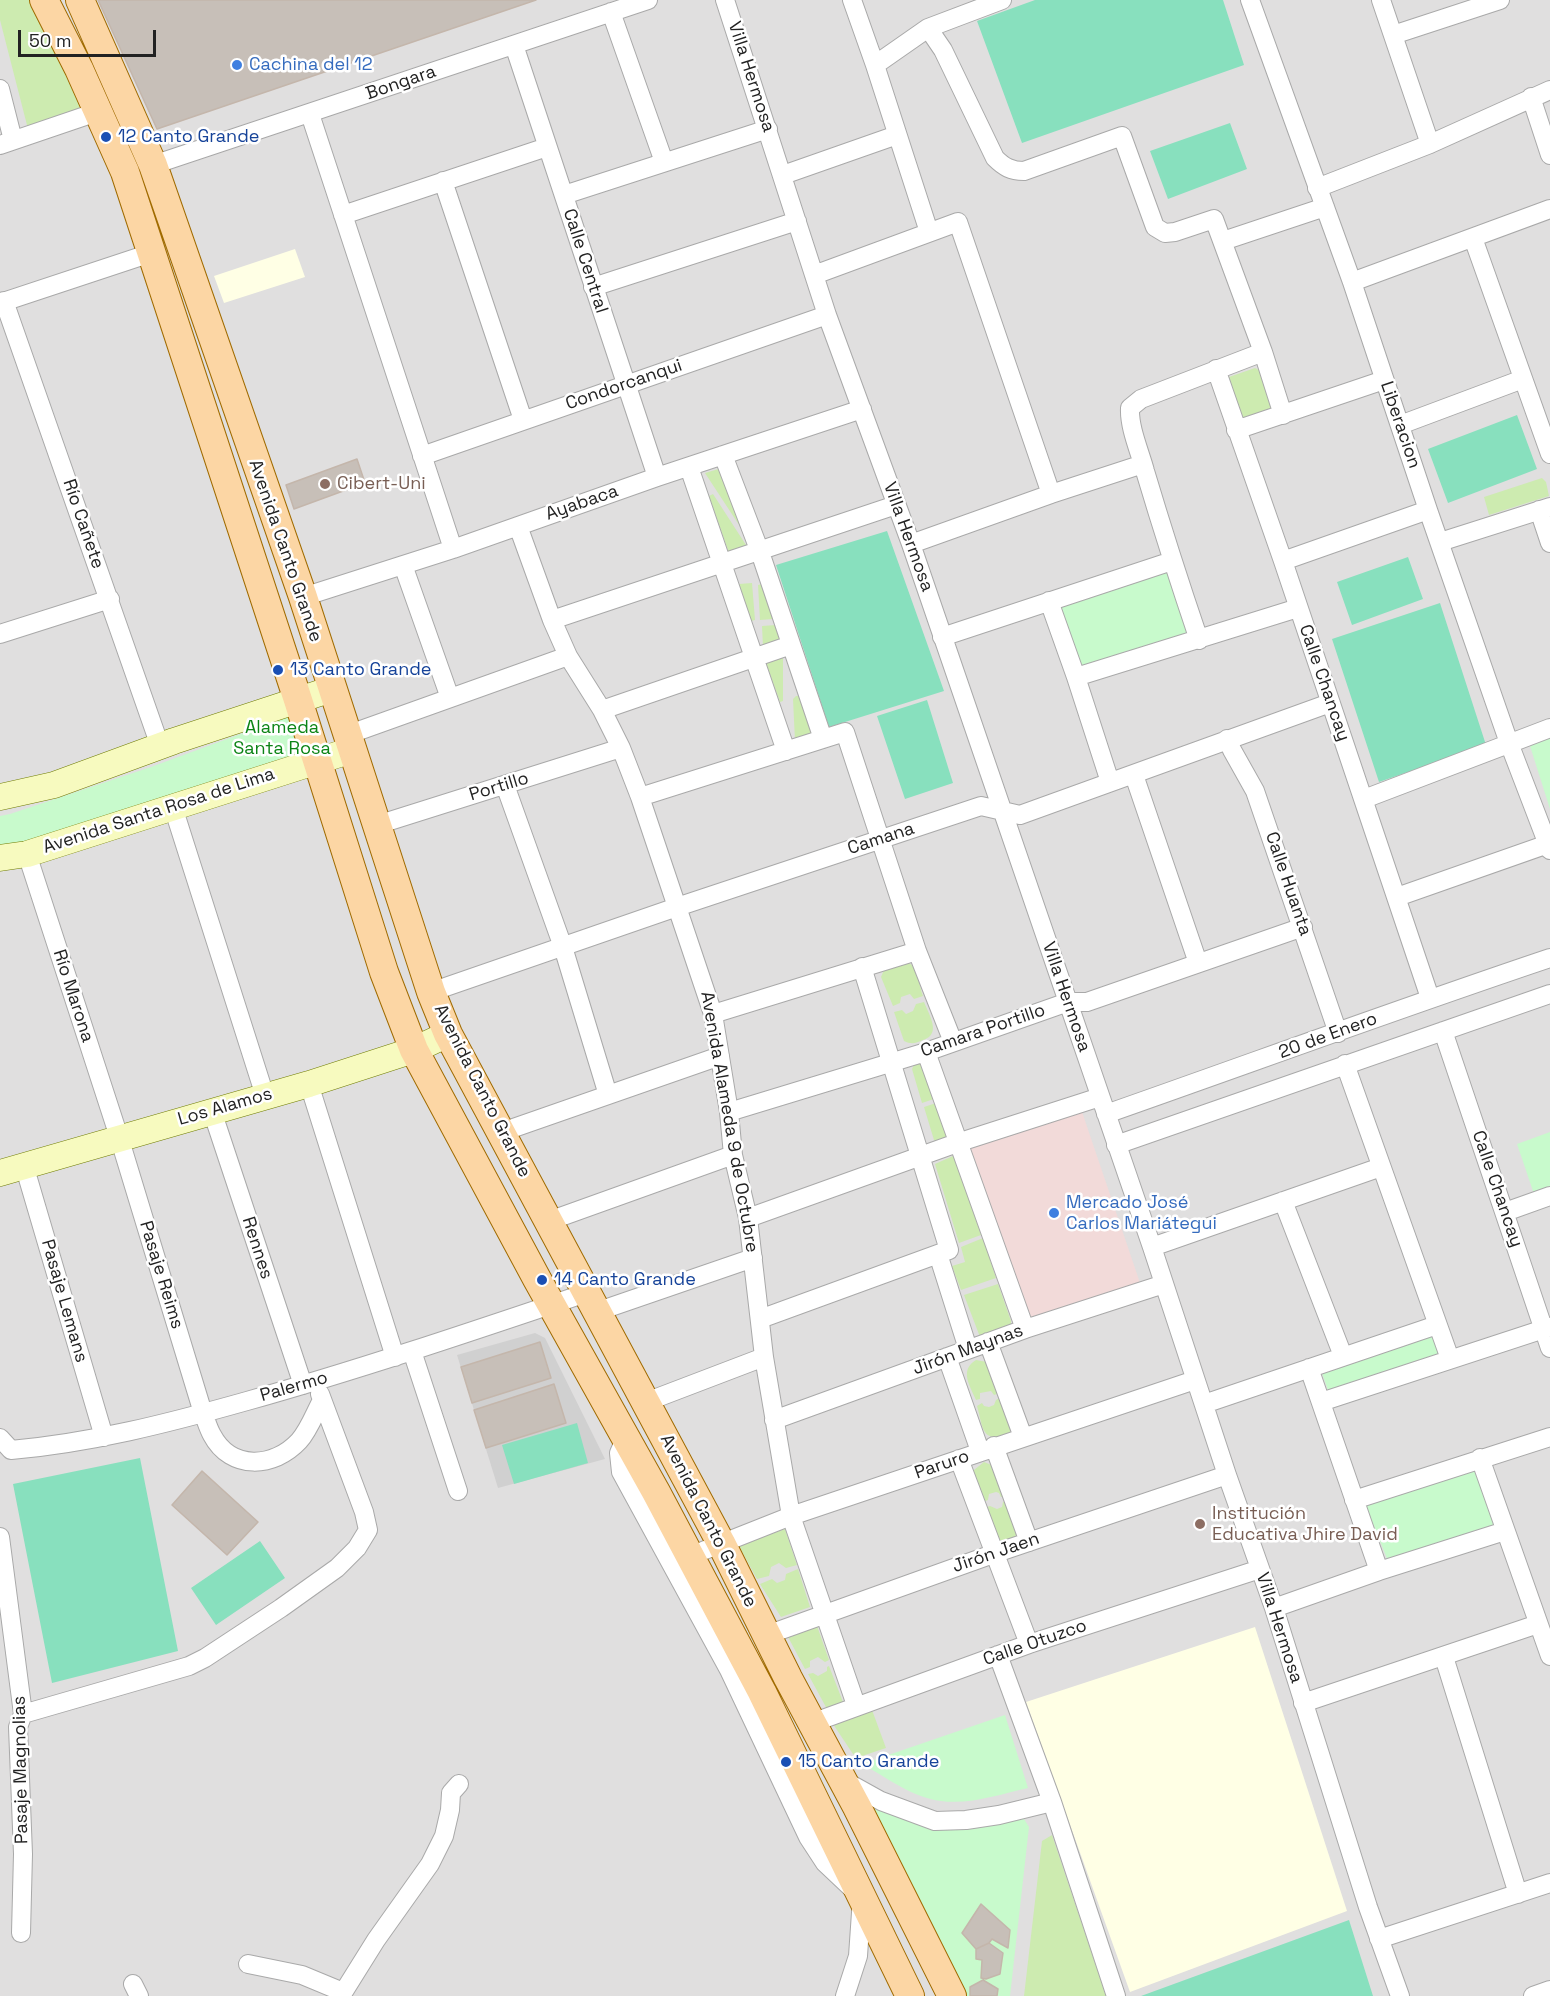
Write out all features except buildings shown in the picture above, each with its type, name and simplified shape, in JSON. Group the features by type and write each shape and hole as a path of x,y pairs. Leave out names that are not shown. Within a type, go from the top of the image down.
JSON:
{"main road":[{"name":"Avenida Canto Grande","path":"44,0 79,69 125,172 318,760 384,972 414,1050 551,1305 626,1437 762,1692 910,1996"},
{"name":"Avenida Canto Grande","path":"80,0 153,165 303,597 431,992 448,1034 721,1544 952,1996"},
{"path":"79,69 105,56"},
{"path":"0,798 54,785 160,746 332,689"},
{"name":"Avenida Santa Rosa de Lima","path":"0,858 27,854 318,760 349,742"},
{"name":"Los Alamos","path":"0,1173 309,1084 414,1050 448,1034"}],"street":[{"name":"Bongara","path":"153,165 648,0"},
{"name":"Villa Hermosa","path":"725,0 827,315 911,544 1152,1247 1227,1475 1274,1608 1379,1940 1400,1996"},
{"path":"852,0 929,232"},
{"path":"875,65 928,28 1002,0"},
{"name":"Liberacion","path":"1250,0 1352,282 1509,743 1549,847"},
{"path":"1381,0 1430,144"},
{"path":"1393,35 1500,0"},
{"path":"611,12 664,162"},
{"path":"928,28 943,50 995,158 1004,167 1013,171 1024,171 1122,136 1155,227 1165,233 1175,232 1214,219 1263,352 1283,415"},
{"name":"Calle Central","path":"514,45 657,477"},
{"path":"0,89 7,142 97,112"},
{"path":"1317,188 1430,144 1550,90"},
{"path":"1531,97 1550,155"},
{"path":"310,114 453,549"},
{"path":"564,195 768,129"},
{"path":"783,175 897,135"},
{"path":"343,215 547,147"},
{"path":"443,181 522,420"},
{"path":"1223,241 1325,207"},
{"path":"1352,282 1550,209"},
{"path":"593,287 796,221"},
{"path":"814,275 958,222 1051,494"},
{"path":"1473,238 1523,379 1542,408 1550,454"},
{"path":"2,302 151,253"},
{"name":"Río Cañete","path":"2,302 110,599 160,746"},
{"name":"Condorcanqui","path":"422,456 827,315"},
{"path":"1198,640 1143,464 1130,416 1130,408 1141,399 1263,352"},
{"name":"Calle Chancay","path":"1216,369 1430,998"},
{"path":"1400,425 1523,379"},
{"path":"1236,430 1384,380"},
{"name":"Ayabaca","path":"303,597 453,549 657,477 862,409"},
{"path":"723,455 760,552 823,739"},
{"path":"911,544 1143,464"},
{"path":"689,467 786,751"},
{"path":"552,620 896,506"},
{"path":"1440,542 1544,509 1550,543"},
{"path":"1283,561 1428,510"},
{"name":"Avenida Alameda 9 de Octubre","path":"518,526 552,620 568,656 602,710 621,748 701,973 713,1014 729,1112 733,1155 748,1218 764,1357 791,1516 856,1705"},
{"path":"942,637 1172,561"},
{"path":"403,565 450,698"},
{"path":"0,634 110,599"},
{"path":"1049,601 1110,782"},
{"path":"1076,677 1298,608"},
{"path":"602,710 791,645"},
{"path":"349,742 450,698 568,656"},
{"name":"Camana","path":"431,992 981,806 1020,815 1330,703"},
{"path":"1364,799 1550,728"},
{"path":"640,797 845,732 917,951 953,1042"},
{"name":"Calle Huanta","path":"1227,739 1255,791 1304,927 1338,1033"},
{"name":"Portillo","path":"377,825 621,748"},
{"path":"1134,775 1198,963"},
{"path":"506,785 563,947 608,1095"},
{"path":"173,807 265,1096"},
{"path":"1397,897 1549,847"},
{"name":"Río Marona","path":"27,854 119,1137"},
{"name":"Camara Portillo","path":"729,1112 926,1052 1068,1002 1087,1002 1304,927"},
{"path":"713,1014 917,951"},
{"name":"20 de Enero","path":"748,1218 957,1143 1103,1105 1338,1033 1430,998 1550,958"},
{"path":"760,1319 949,1250 922,1155 862,967"},
{"name":"20 de Enero","path":"1116,1145 1550,994"},
{"name":"Calle Chancay","path":"1443,1031 1547,1328 1550,1348"},
{"path":"926,1052 1025,1329"},
{"path":"502,1132 720,1056"},
{"path":"1345,1064 1450,1359"},
{"path":"309,1084 403,1354 458,1491"},
{"name":"Rennes","path":"23,1714 189,1666 205,1658 337,1568 357,1548 368,1530 364,1512 322,1400 309,1383 212,1111"},
{"name":"Pasaje Reims","path":"119,1137 203,1413 213,1437 225,1450 241,1460 261,1462 279,1457 299,1440 322,1400"},
{"path":"549,1221 733,1155"},
{"name":"Pasaje Lemans","path":"24,1165 104,1437"},
{"path":"1152,1247 1381,1167"},
{"path":"1505,1212 1550,1196"},
{"path":"1283,1201 1343,1356"},
{"path":"938,1254 968,1349"},
{"name":"Palermo","path":"0,1438 11,1450 47,1447 104,1437 203,1413 309,1383 551,1305 591,1302 753,1258"},
{"name":"Jirón Maynas","path":"774,1420 1025,1329 1164,1284"},
{"path":"1204,1404 1437,1325"},
{"path":"1322,1402 1547,1328"},
{"path":"988,1342 1023,1437"},
{"path":"646,1402 764,1357"},
{"path":"947,1357 1029,1542"},
{"path":"1309,1368 1379,1571"},
{"name":"Paruro","path":"690,1556 791,1516 1196,1380"},
{"path":"626,1437 619,1454 621,1472 729,1670 808,1836 825,1863 862,1898 858,1956 845,1996"},
{"path":"1354,1500 1550,1437"},
{"path":"1480,1458 1550,1656"},
{"path":"959,1459 993,1554 1029,1644"},
{"name":"Jirón Jaen","path":"767,1635 824,1612 1227,1475"},
{"path":"1274,1608 1379,1571 1505,1531"},
{"name":"Pasaje Magnolias","path":"0,1537 23,1714 18,1727 23,1854 21,1933"},
{"name":"Calle Otuzco","path":"812,1723 856,1705 1029,1644 1260,1569"},
{"path":"1304,1703 1538,1624"},
{"path":"998,1655 1052,1802 1116,1996"},
{"path":"1444,1657 1518,1894"},
{"path":"840,1778 881,1802 935,1821 966,1820 999,1815 1052,1802"},
{"path":"248,1964 302,1975 342,1994 376,1940 430,1864 444,1836 451,1793 459,1784"},
{"path":"1379,1940 1550,1883"},
{"path":"1533,1996 1550,1990"}],"shaded area":[{"path":"0,0 1550,0 1550,1996 0,1996"},
{"path":"295,249 305,277 224,303 214,276"},
{"name":"Mercado José Carlos Mariátegui","path":"1080,1106 1140,1283 1028,1318 968,1143"},
{"path":"535,1333 545,1338 605,1459 498,1488 457,1355"},
{"path":"1255,1627 1347,1911 1130,1992 1026,1702"}],"green space":[{"path":"0,0 39,0 88,105 28,129 0,20"},
{"path":"1035,0 1223,0 1244,65 1022,143 977,21"},
{"path":"1230,123 1247,169 1168,199 1150,151"},
{"path":"1255,368 1259,370 1274,412 1242,419 1229,377"},
{"path":"1517,415 1537,469 1448,503 1428,449"},
{"path":"722,468 742,527 741,528 705,473"},
{"path":"1542,478 1546,482 1549,496 1489,515 1484,497"},
{"path":"713,494 746,547 729,553 709,496"},
{"path":"887,531 944,691 829,727 776,565"},
{"path":"1408,557 1423,599 1352,625 1337,582"},
{"path":"1169,568 1190,637 1081,671 1056,603"},
{"path":"752,583 755,620 751,621 739,584"},
{"path":"762,584 773,619 760,620 758,585"},
{"path":"1440,603 1486,745 1379,782 1332,639"},
{"path":"776,625 781,642 763,647 762,626"},
{"path":"783,658 783,701 780,702 766,663"},
{"path":"799,696 813,736 795,741 793,699"},
{"path":"927,700 953,783 905,799 877,716"},
{"name":"Alameda Santa Rosa","path":"295,714 308,750 19,844 0,847 0,816 151,767"},
{"path":"1550,738 1550,809 1530,746"},
{"path":"908,962 916,972 923,996 914,999 910,994 901,997 900,1003 893,1006 881,977 884,970"},
{"path":"924,1002 931,1018 932,1033 929,1037 916,1043 904,1041 894,1012 902,1010 906,1014 913,1011 916,1004"},
{"path":"917,1063 925,1066 934,1099 922,1103 912,1069"},
{"path":"936,1103 947,1134 947,1138 937,1142 934,1140 924,1107"},
{"path":"1550,1132 1550,1189 1534,1194 1517,1144"},
{"path":"953,1156 981,1235 959,1243 935,1164"},
{"path":"983,1238 996,1278 961,1290 952,1266 965,1262 961,1247"},
{"path":"998,1284 1011,1325 980,1337 964,1295"},
{"path":"1434,1335 1442,1359 1330,1396 1322,1373"},
{"path":"976,1360 987,1362 999,1393 994,1395 991,1391 980,1393 980,1399 976,1400 967,1379 967,1373 968,1368"},
{"path":"1001,1397 1010,1432 1006,1437 991,1437 982,1426 977,1406 982,1403 989,1407"},
{"path":"577,1423 588,1463 514,1484 502,1445"},
{"path":"140,1458 178,1651 52,1683 13,1484"},
{"path":"984,1462 994,1466 1007,1496 1001,1497 996,1492 989,1494 988,1500 983,1502 974,1470"},
{"path":"1476,1466 1495,1524 1388,1561 1366,1506"},
{"path":"1008,1500 1017,1532 1015,1537 1003,1542 998,1539 984,1508 990,1506 997,1509"},
{"path":"785,1529 797,1565 786,1568 779,1563 771,1567 769,1576 757,1579 739,1546"},
{"path":"260,1541 285,1578 216,1625 191,1588"},
{"path":"798,1569 810,1607 781,1617 760,1584 772,1579 777,1583 785,1580 786,1574"},
{"path":"816,1623 829,1660 825,1662 818,1657 810,1661 810,1667 805,1669 787,1635"},
{"path":"829,1666 843,1702 827,1709 808,1674 813,1673 818,1676 827,1671"},
{"path":"872,1710 886,1748 859,1757 853,1754 833,1724"},
{"path":"1005,1715 1028,1788 963,1802 941,1801 920,1796 862,1764"},
{"path":"853,1790 985,1824 1024,1819 1029,1827 1010,1996 957,1996"},
{"path":"1052,1835 1106,1996 1024,1996 1042,1841"},
{"path":"1349,1920 1373,1996 1141,1996"}],"place":[{"name":"Cachina del 12","path":"237,65"},
{"name":"12 Canto Grande","path":"106,137"},
{"name":"Cibert-Uni","path":"325,484"},
{"name":"13 Canto Grande","path":"278,670"},
{"name":"Mercado José Carlos Mariátegui","path":"1054,1213"},
{"name":"14 Canto Grande","path":"542,1280"},
{"name":"Institución Educativa Jhire David","path":"1200,1524"},
{"name":"15 Canto Grande","path":"786,1762"}]}
